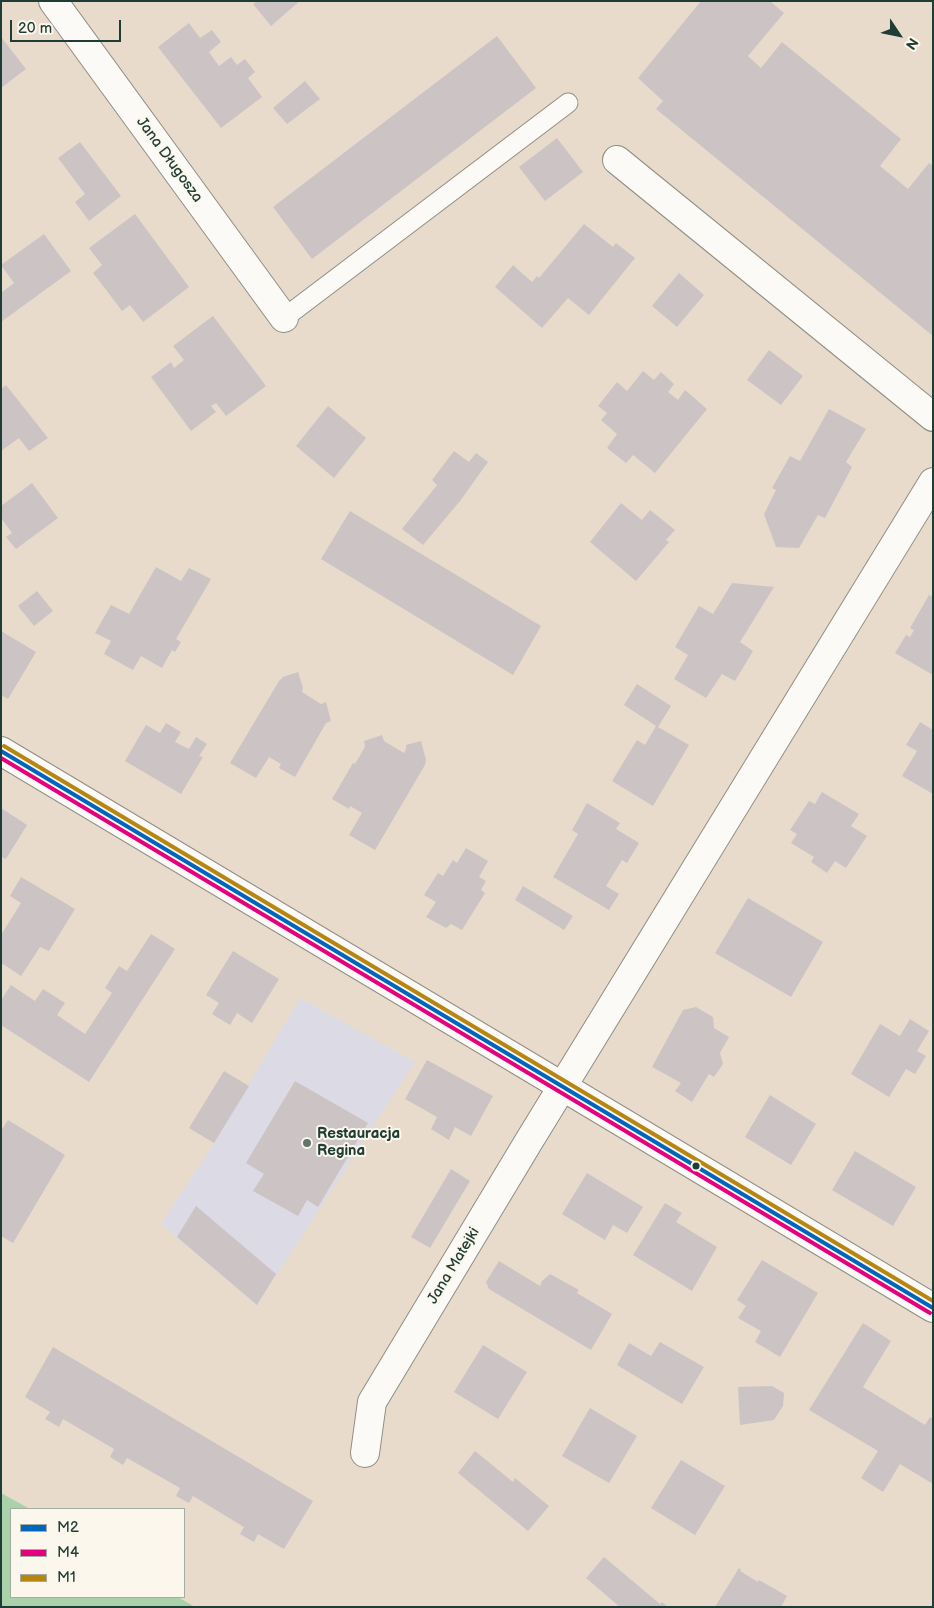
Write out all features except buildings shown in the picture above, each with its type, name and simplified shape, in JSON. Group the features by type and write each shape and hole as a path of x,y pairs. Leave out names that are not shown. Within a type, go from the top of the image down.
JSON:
{"street":[{"name":"Jana Długosza","path":"53,1 284,318"},
{"path":"616,160 933,417"},
{"name":"Jana Matejki","path":"365,1453 372,1402 563,1086 932,486"},
{"path":"1,751 933,1308"}],"lane":[{"path":"284,318 568,104"}],"shaded area":[{"path":"300,998 415,1062 257,1305 161,1224 214,1143"}],"green space":[{"path":"1,1493 28,1508 10,1508 10,1598 180,1598 195,1607 1,1607"}],"transit line":[{"name":"M1","path":"4,746 933,1301"},
{"name":"M2","path":"1,751 933,1308"},
{"name":"M4","path":"1,758 930,1313"}],"place":[{"name":"Restauracja Regina","path":"307,1143"}]}
